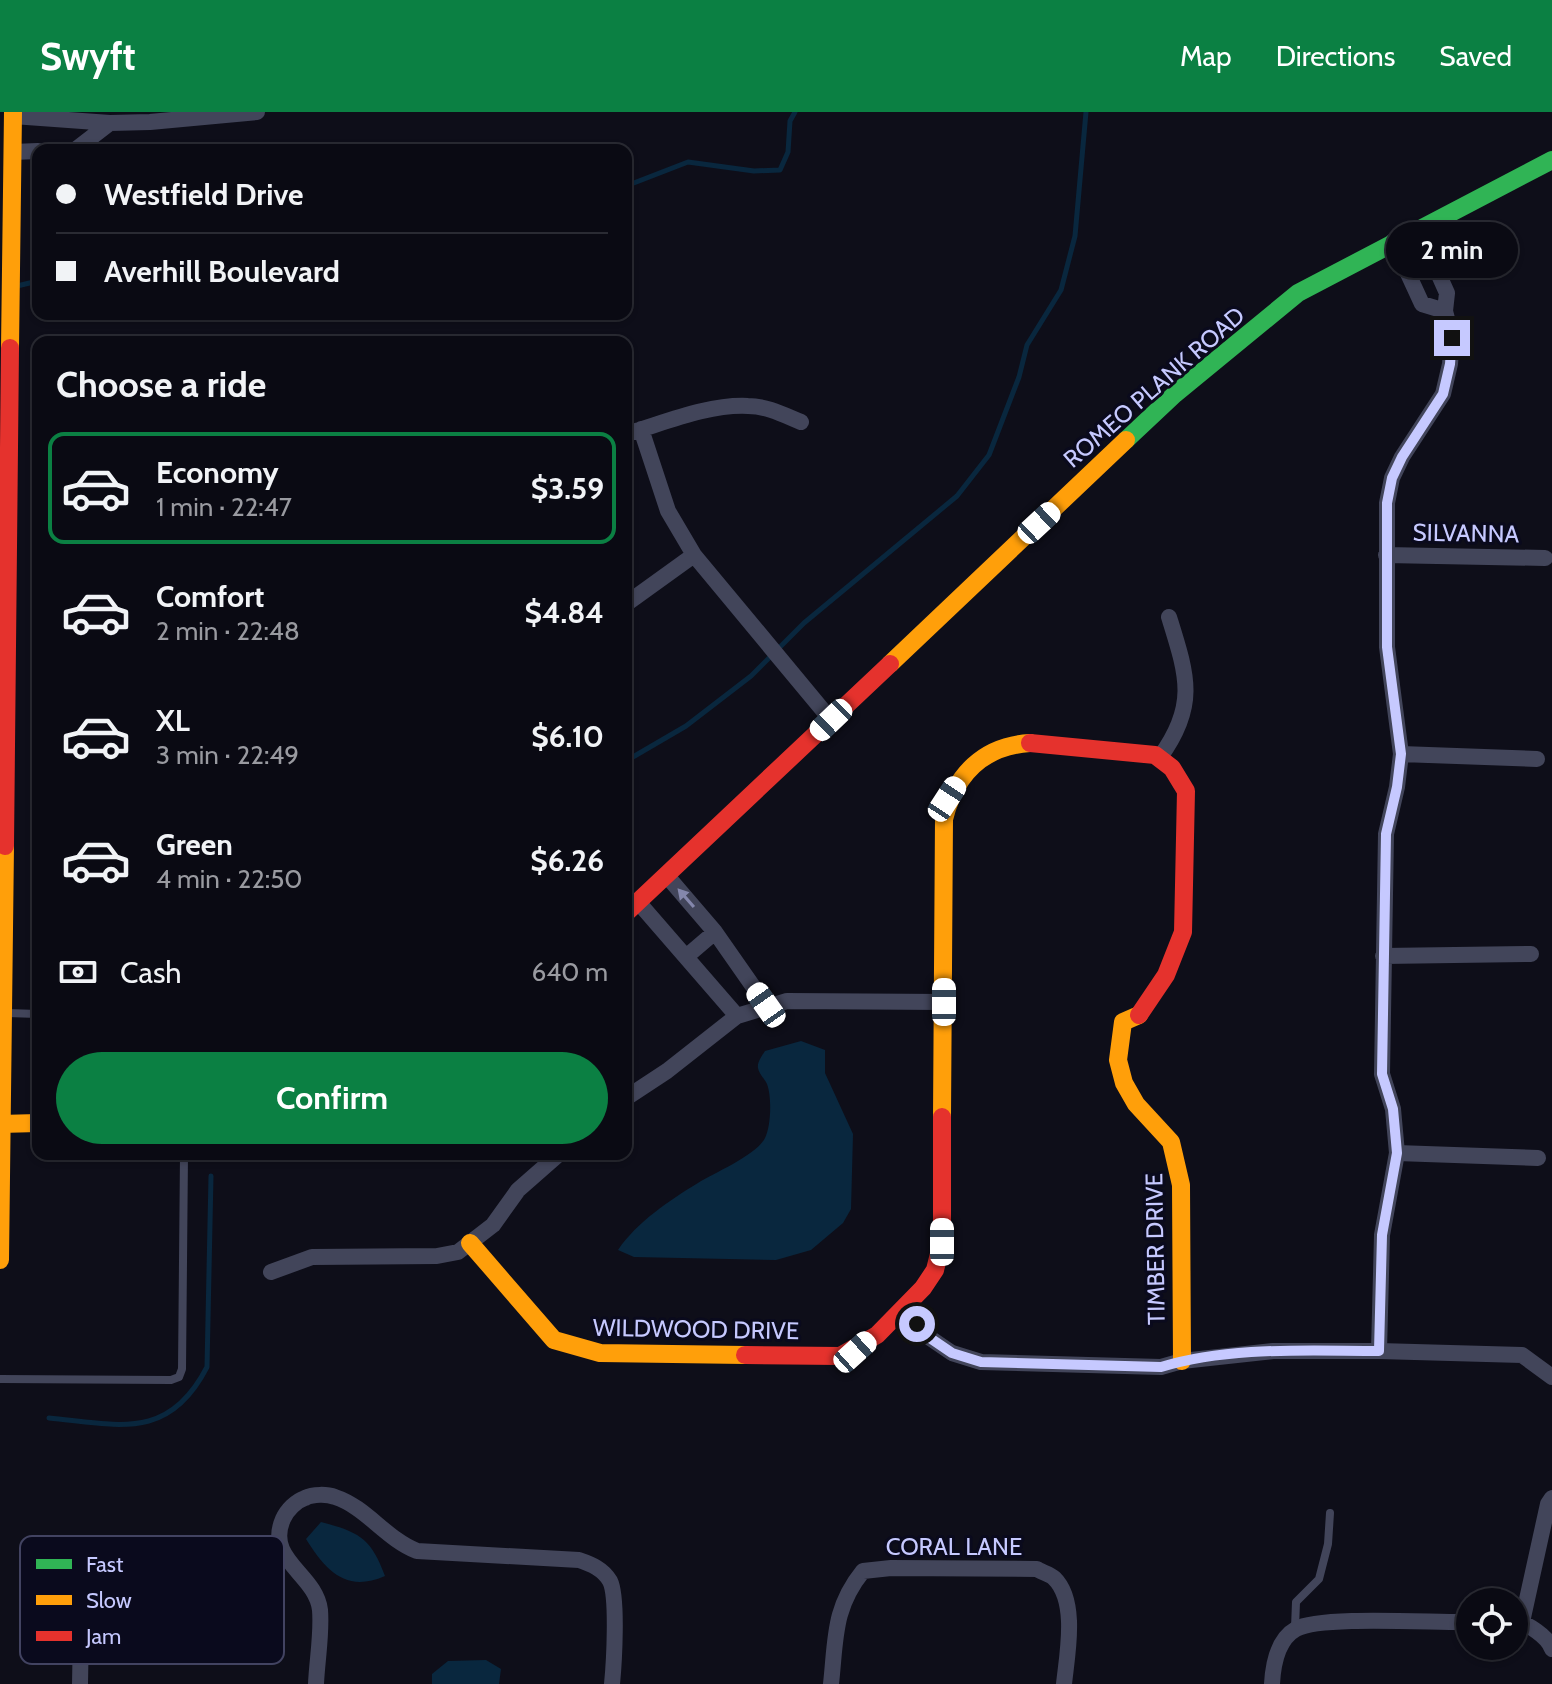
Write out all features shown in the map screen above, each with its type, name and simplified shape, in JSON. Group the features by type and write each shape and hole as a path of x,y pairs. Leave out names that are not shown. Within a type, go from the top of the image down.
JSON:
{"street":[{"path":"0,1260 13,114 110,123 257,112"},
{"path":"83,144 110,123"},
{"path":"13,152 32,151"},
{"name":"ROMEO PLANK ROAD","path":"632,908 1175,394 1298,293 1552,160"},
{"path":"1379,1351 1382,1235 1397,1153 1393,1109 1382,1074 1386,834 1401,754 1388,671 1387,503 1392,478 1443,394 1452,338 1445,311 1447,293 1418,228"},
{"path":"1393,241 1422,304 1445,311"},
{"path":"801,422 773,410 747,406 710,410 633,432 668,511 694,555 831,720"},
{"path":"632,600 694,555"},
{"name":"SILVANNA","path":"1386,555 1545,558"},
{"path":"1160,757 1176,735 1185,713 1185,669 1169,617"},
{"name":"WILDWOOD DRIVE","path":"470,1243 554,1340 600,1353 840,1356 855,1352 903,1310 932,1276 942,1242 942,828 947,799 975,761 1030,742 1058,741 1160,757"},
{"path":"1401,754 1537,759"},
{"name":"TIMBER DRIVE","path":"1160,757 1175,772 1186,791 1183,932 1166,975 1138,1016 1123,1022 1117,1045 1117,1069 1124,1089 1170,1140 1178,1161 1181,1185 1182,1361"},
{"path":"667,876 715,932 766,1005"},
{"path":"632,908 687,956 737,1016"},
{"path":"687,956 715,932"},
{"path":"1383,956 1531,954"},
{"path":"632,1094 737,1016 766,1005 787,1001 944,1002"},
{"path":"1,1124 32,1123"},
{"path":"1397,1153 1538,1158"},
{"path":"271,1272 312,1257 437,1256 458,1252 493,1225 518,1190 552,1160"},
{"path":"903,1310 930,1338 952,1353 981,1362 1161,1367 1182,1361 1273,1351 1379,1351 1522,1355 1552,1377"},
{"path":"280,1536 286,1513 305,1497 335,1497 352,1505 402,1545 417,1551 579,1560 596,1566 611,1583 614,1610 612,1684"},
{"path":"1527,1588 1552,1498"},
{"path":"284,1557 314,1592 320,1609 316,1684"},
{"name":"CORAL LANE","path":"831,1684 840,1608 849,1588 863,1571 891,1568 1037,1569 1054,1578 1064,1597 1070,1623 1064,1684"},
{"path":"1272,1684 1279,1647 1294,1629 1322,1622 1456,1622"},
{"path":"1528,1628 1550,1642 1552,1649"},
{"path":"80,1664 80,1684"}],"lane":[{"path":"4,1012 32,1014"},
{"path":"0,1379 171,1380 179,1377 182,1369 184,1160"},
{"path":"1294,1629 1296,1602 1319,1579 1324,1563 1330,1513"}],"water":[{"path":"801,1041 825,1050 825,1073 853,1134 851,1209 843,1223 811,1250 776,1260 634,1257 618,1250 644,1221 665,1204 745,1157 760,1144 769,1126 770,1104 769,1090 759,1070 759,1061 765,1051"},
{"path":"321,1522 362,1538 374,1553 385,1576 359,1582 338,1576 321,1561 306,1539"},
{"path":"486,1660 501,1669 499,1684 432,1684 432,1674 448,1661"}],"waterway":[{"path":"632,184 688,162 754,171 780,170 788,152 790,121 795,112"},
{"path":"632,758 686,726 751,676 804,623 957,496 989,455 1019,377 1027,345 1061,290 1075,236 1086,112"},
{"path":"17,286 32,282"},
{"path":"49,1418 140,1423 159,1418 192,1391 207,1367 211,1176"}],"traffic: fast":[{"path":"1126,440 1175,394 1298,293 1552,160"}],"traffic: slow":[{"path":"10,348 13,112"},
{"path":"890,664 1126,440"},
{"path":"942,1117 944,819 955,789 974,766 998,750 1030,743"},
{"path":"0,1260 5,846"},
{"path":"1139,1015 1123,1022 1118,1060 1124,1083 1136,1104 1171,1142 1181,1185 1182,1361"},
{"path":"0,1124 32,1123"},
{"path":"470,1243 554,1340 600,1353 745,1355"}],"traffic: jam":[{"path":"5,846 10,348"},
{"path":"632,907 890,664"},
{"path":"1030,743 1155,755 1172,768 1186,791 1183,932 1166,975 1139,1015"},
{"path":"745,1355 840,1356 877,1335 923,1288 935,1270 942,1242 942,1117"}],"route":[{"path":"917,1324 930,1338 952,1353 981,1362 1161,1367 1182,1361 1273,1351 1379,1351 1382,1235 1397,1153 1393,1109 1382,1074 1386,834 1401,754 1398,722 1389,684 1387,503 1392,478 1402,457 1443,394 1452,338"}]}
